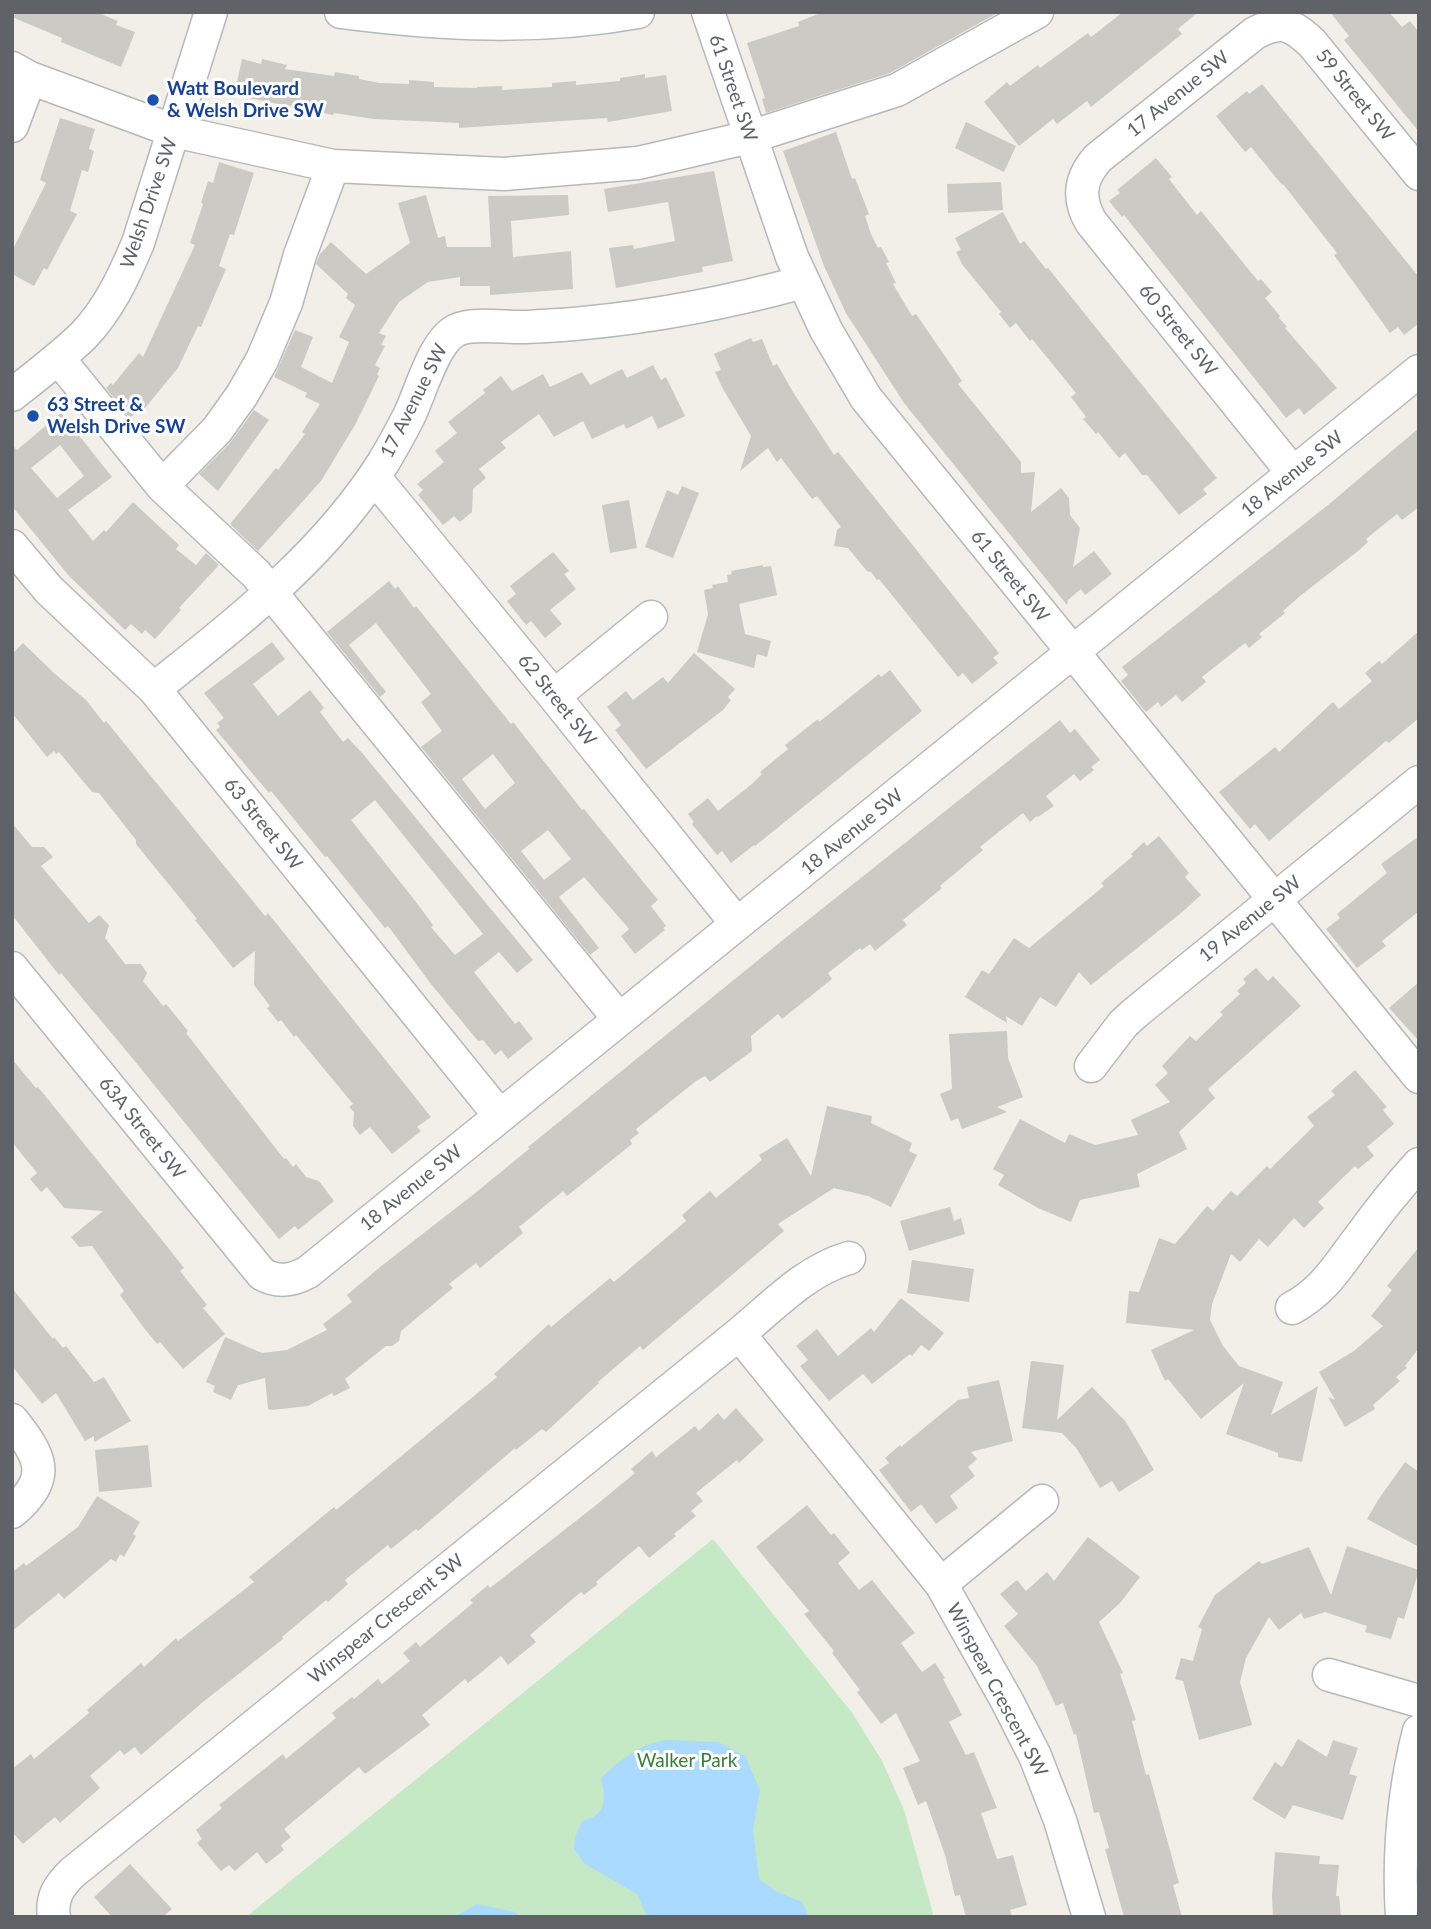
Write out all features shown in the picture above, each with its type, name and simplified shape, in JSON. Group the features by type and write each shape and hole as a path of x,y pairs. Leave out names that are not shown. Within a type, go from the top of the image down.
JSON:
{"street":[{"name":"Welsh Drive SW","path":"12,396 84,335 105,309 123,278 138,243 211,12"},
{"path":"341,12 405,21 500,26 580,20 638,12"},
{"name":"61 Street SW","path":"708,12 780,227 803,282 844,364 866,398 1419,1077"},
{"path":"12,126 21,73 174,131 333,166 505,174 638,163 750,137 897,90 1037,12"},
{"name":"17 Avenue SW","path":"1083,180 1098,158 1255,33 1276,23 1285,24"},
{"name":"59 Street SW","path":"1285,24 1295,28 1312,43 1419,174"},
{"path":"162,486 216,430 242,395 262,360 286,303 300,255 333,166"},
{"name":"60 Street SW","path":"1083,180 1082,201 1091,222 1293,472"},
{"name":"17 Avenue SW","path":"154,689 272,593 343,518 374,477 408,417 440,345 457,329 583,323 676,312 803,282"},
{"path":"58,358 162,486 256,574 619,1019"},
{"name":"18 Avenue SW","path":"278,1281 297,1278 308,1272 1419,371"},
{"name":"62 Street SW","path":"374,477 737,924"},
{"name":"63 Street SW","path":"12,546 49,590 154,689 500,1116"},
{"path":"554,696 651,617"},
{"name":"19 Avenue SW","path":"1091,1066 1123,1024 1135,1013 1419,782"},
{"name":"63A Street SW","path":"12,968 255,1266 262,1274 278,1281"},
{"path":"1292,1308 1310,1298 1324,1285 1419,1164"},
{"name":"Winspear Crescent SW","path":"54,1917 53,1902 56,1893 72,1873 812,1274 829,1264 849,1258"},
{"name":"Winspear Crescent SW","path":"739,1334 941,1584 1035,1756 1060,1820 1089,1917"},
{"path":"12,1420 38,1457 40,1475 31,1494 12,1512"},
{"name":"Winspear Crescent SW","path":"941,1584 1042,1501"},
{"path":"1329,1675 1419,1701"},
{"path":"1402,1917 1399,1878 1403,1811 1419,1731"}],"green space":[{"name":"Walker Park","path":"713,1539 853,1714 882,1761 904,1810 934,1917 246,1917"}],"water":[{"path":"667,1740 718,1742 745,1756 760,1790 753,1830 759,1879 777,1892 802,1902 809,1917 647,1917 637,1894 585,1864 574,1849 575,1837 582,1821 596,1815 603,1806 601,1778 639,1749"},
{"path":"477,1904 515,1912 520,1917 454,1917"}],"building":[{"path":"12,12 96,12 118,21 116,25 135,32 121,67 61,42 62,38 12,17"},
{"path":"823,12 999,12 890,73 766,113 762,99 765,98 747,43 799,26 798,22"},
{"path":"1123,12 1198,12 1178,29 1182,34 1091,107 1087,101 1057,124 1053,119 1019,146 984,102 1007,82 1010,86 1038,65 1040,68 1088,33 1091,37"},
{"path":"1330,12 1389,12 1402,27 1410,21 1419,32 1419,132 1344,40 1349,36"},
{"path":"242,59 261,64 262,59 287,65 285,69 334,76 335,72 380,83 409,84 409,80 434,82 434,87 502,86 502,90 552,87 552,83 576,81 576,85 620,81 620,78 645,74 645,78 666,75 672,111 608,122 607,118 459,128 459,123 333,115 234,95"},
{"path":"1262,84 1419,277 1419,323 1404,335 1398,327 1390,333 1334,255 1337,253 1283,184 1251,147 1245,152 1216,116 1247,91 1249,94"},
{"path":"60,118 95,129 89,149 94,151 88,172 82,170 70,211 77,214 47,270 44,268 34,286 12,274 12,251 46,183 40,180"},
{"path":"966,122 1016,146 1004,172 955,148"},
{"path":"836,132 852,179 855,178 869,214 865,216 871,234 889,262 886,263 896,283 893,284 912,316 916,314 962,381 958,384 1021,462 1021,473 1035,472 1031,512 1061,488 1069,498 1070,515 1080,528 1073,567 1094,551 1112,574 1085,595 1081,589 1068,600 1067,605 904,403 846,313 824,266 783,151"},
{"path":"1156,158 1197,215 1201,211 1258,281 1261,279 1272,292 1265,298 1280,316 1287,327 1285,328 1337,388 1304,415 1299,408 1286,418 1124,215 1122,217 1109,201 1120,193 1117,190"},
{"path":"219,162 254,173 234,235 230,234 219,266 226,269 201,327 198,326 178,368 140,414 137,411 130,418 106,388 111,383 113,385 139,353 143,357 195,245 190,243 203,204 201,203 208,181 213,183"},
{"path":"714,171 733,261 702,267 703,272 616,288 609,248 633,245 634,249 675,241 668,202 608,212 604,189"},
{"path":"1001,182 1003,210 948,213 947,184"},
{"path":"426,195 438,238 445,236 447,247 491,247 488,196 568,195 569,215 511,221 513,257 571,251 573,289 490,295 490,286 460,286 460,277 428,282 399,302 379,333 386,336 381,345 385,346 375,365 380,368 377,375 379,376 355,425 321,481 258,551 230,524 276,468 278,470 305,434 302,432 320,404 305,397 307,393 274,377 295,330 313,337 301,367 332,383 349,342 339,337 355,305 346,298 348,294 316,264 320,254 331,242 366,274 410,243 398,203"},
{"path":"1003,212 1020,244 1024,241 1046,269 1048,268 1217,478 1203,489 1207,494 1179,515 1147,475 1142,475 1125,453 1119,458 1098,432 1096,434 1083,419 1086,417 1071,397 1076,393 1016,323 1010,328 999,314 1001,312 962,264 956,252 961,250 955,238"},
{"path":"751,338 753,342 762,339 773,366 777,364 834,455 838,452 999,653 993,658 998,663 972,684 963,673 958,677 879,579 867,571 848,548 834,546 837,530 841,527 817,496 812,499 781,458 777,462 768,448 740,471 751,436 715,372 721,370 714,354"},
{"path":"653,365 661,380 666,377 685,416 658,429 652,416 626,429 624,424 592,439 583,421 554,437 539,414 501,442 506,448 479,469 486,478 473,489 472,512 460,522 454,516 443,525 418,495 423,490 417,484 444,462 435,451 457,433 448,422 485,393 483,390 501,376 512,391 543,374 550,387 582,372 590,385 622,369 627,378"},
{"path":"254,410 269,420 218,491 199,474 230,443"},
{"path":"61,413 112,477 68,510 93,541 104,530 106,532 133,502 179,545 176,549 196,565 206,553 219,565 179,608 181,610 155,639 145,630 142,634 131,624 125,630 69,576 12,506 12,445 17,450","holes":["60,445 84,476 57,498 31,468"]},
{"path":"1419,428 1419,507 1402,520 1397,514 1366,539 1368,542 1358,551 1283,611 1285,613 1259,634 1262,637 1249,648 1245,643 1202,677 1206,682 1182,702 1176,695 1161,707 1158,702 1146,712 1121,681 1128,675 1122,667 1328,505"},
{"path":"682,486 699,493 673,558 645,547 667,490 678,495"},
{"path":"629,500 637,548 610,553 602,505"},
{"path":"553,552 569,571 564,574 576,589 550,610 562,624 545,638 531,621 526,625 507,601 516,594 510,586"},
{"path":"771,566 777,595 739,604 745,634 771,641 767,657 757,654 754,668 697,652 708,614 704,590 713,588 712,585 728,582 727,575 732,574 731,571"},
{"path":"389,581 395,589 398,586 658,900 651,906 666,926 663,928 665,930 635,954 621,936 629,929 584,877 559,897 599,948 590,955 421,747 442,731 421,702 431,694 376,623 349,645 386,692 380,697 327,632","holes":["493,754 515,783 485,809 462,779","548,830 571,859 544,880 521,851"]},
{"path":"1419,631 1419,718 1389,743 1386,741 1269,841 1255,824 1250,829 1219,792 1275,747 1279,752 1333,702 1339,709 1372,681 1365,673 1379,661 1382,664"},
{"path":"272,642 285,659 253,684 278,716 310,690 324,708 320,712 343,742 348,738 363,754 533,960 517,973 499,952 474,972 515,1024 519,1021 533,1039 508,1059 501,1050 495,1055 483,1040 478,1041 388,926 385,928 327,856 325,857 216,730 220,727 217,723 224,718 204,693","holes":["375,800 483,934 455,955 351,820"]},
{"path":"23,643 86,700 104,723 106,721 265,916 268,913 431,1117 417,1127 421,1131 392,1154 370,1127 360,1135 353,1126 354,1112 349,1107 353,1104 296,1035 294,1037 267,1008 270,1006 254,985 255,951 233,968 99,793 92,792 59,752 56,754 54,751 47,757 12,713 12,654"},
{"path":"694,653 735,689 728,697 731,700 723,710 646,769 615,730 621,725 607,707 626,691 633,700 663,677 668,683"},
{"path":"890,670 922,711 731,863 722,851 717,855 692,824 694,822 688,814 708,798 718,811 753,783 762,774 760,772 788,749 785,745 818,719 819,722 879,674 881,677"},
{"path":"1060,720 1070,733 1075,729 1100,760 1091,767 1094,770 1080,781 1074,774 1046,796 1054,806 1038,817 1030,822 1023,813 991,838 980,847 983,850 903,920 907,925 875,951 870,944 862,950 860,948 828,973 832,979 782,1019 778,1014 751,1036 752,1051 710,1082 705,1076 696,1081 636,1129 639,1133 630,1140 632,1144 567,1196 563,1191 519,1227 523,1233 480,1268 476,1263 449,1284 453,1288 401,1331 399,1341 392,1346 386,1346 345,1379 350,1388 334,1396 332,1393 308,1406 272,1410 268,1409 265,1378 238,1385 231,1400 213,1392 215,1386 206,1382 225,1337 262,1353 287,1350 327,1330 323,1324 352,1302 347,1295 380,1267 474,1194 794,931"},
{"path":"12,823 32,847 44,847 53,857 41,866 89,923 99,915 109,925 105,938 125,964 141,964 147,973 143,981 188,1031 186,1033 284,1159 293,1167 296,1164 306,1177 319,1181 334,1201 298,1230 295,1226 279,1239 12,915"},
{"path":"1159,836 1189,873 1185,877 1201,895 1181,913 1091,985 1079,972 1056,1007 1040,997 1022,1026 1006,1016 1007,1023 965,997 982,970 989,974 1014,938 1029,948 1104,886 1101,883 1133,856 1131,854 1144,842 1147,846"},
{"path":"1419,836 1419,911 1382,941 1386,946 1357,968 1326,929 1340,918 1337,914 1387,873 1381,864"},
{"path":"1256,968 1268,981 1273,976 1301,1006 1208,1089 1215,1098 1179,1132 1187,1149 1137,1174 1140,1187 1080,1200 1071,1222 1038,1208 998,1185 1004,1175 993,1169 1020,1119 1065,1143 1069,1134 1095,1145 1138,1135 1131,1120 1170,1102 1155,1085 1168,1073 1162,1066 1190,1036 1196,1041 1223,1015 1220,1012 1240,994 1237,991 1246,983 1243,979"},
{"path":"1419,982 1419,1041 1389,1008"},
{"path":"1007,1031 1008,1058 1023,1097 997,1107 1007,1112 962,1129 958,1118 951,1121 940,1094 952,1089 949,1034"},
{"path":"12,1059 36,1088 38,1087 184,1268 180,1271 207,1305 203,1308 225,1334 183,1369 144,1328 120,1295 124,1291 92,1246 79,1247 71,1237 103,1211 64,1208 47,1187 41,1192 30,1179 37,1173 12,1142"},
{"path":"1355,1070 1387,1107 1383,1110 1394,1124 1367,1147 1374,1156 1358,1169 1355,1166 1318,1202 1324,1208 1304,1228 1294,1218 1268,1247 1259,1239 1240,1262 1231,1254 1212,1304 1210,1320 1223,1346 1239,1366 1283,1382 1271,1415 1318,1386 1302,1462 1278,1457 1278,1453 1226,1434 1244,1383 1201,1419 1168,1379 1165,1381 1151,1350 1194,1330 1126,1323 1129,1291 1139,1292 1159,1238 1175,1244 1207,1206 1213,1211 1231,1191 1237,1196 1267,1166 1270,1169 1314,1126 1307,1117 1335,1095 1331,1091"},
{"path":"827,1106 872,1116 871,1123 912,1143 909,1151 917,1155 891,1207 868,1196 834,1188 778,1224 784,1231 643,1350 640,1346 546,1432 542,1429 516,1450 515,1448 418,1531 416,1529 391,1549 388,1545 345,1580 348,1584 328,1602 326,1600 282,1637 283,1639 141,1755 135,1747 124,1755 120,1750 90,1776 100,1788 60,1823 55,1817 23,1844 12,1832 12,1769 31,1754 34,1759 89,1713 87,1710 141,1663 144,1667 176,1638 178,1641 254,1582 249,1577 334,1507 336,1510 497,1377 494,1374 549,1324 551,1327 610,1278 614,1282 686,1221 682,1215 710,1191 716,1198 762,1160 759,1155 787,1138 811,1176"},
{"path":"950,1207 954,1221 961,1218 965,1234 909,1251 900,1221"},
{"path":"1419,1247 1419,1348 1405,1366 1407,1368 1396,1377 1400,1381 1373,1405 1375,1409 1345,1427 1328,1397 1335,1400 1319,1372 1354,1351 1383,1326 1371,1316 1392,1290 1387,1286"},
{"path":"912,1260 974,1269 969,1302 907,1293"},
{"path":"12,1288 53,1339 54,1337 63,1348 66,1346 94,1382 104,1377 131,1421 94,1442 94,1436 85,1441 56,1393 42,1404 12,1366"},
{"path":"901,1298 944,1333 929,1351 921,1345 912,1356 910,1354 872,1384 863,1374 829,1401 800,1366 808,1360 796,1346 817,1329 838,1356 871,1328 874,1332"},
{"path":"1031,1361 1064,1365 1057,1420 1092,1387 1126,1422 1154,1470 1119,1492 1112,1481 1100,1488 1077,1449 1062,1433 1022,1428"},
{"path":"999,1380 1013,1441 971,1452 977,1459 968,1467 975,1476 950,1496 958,1508 936,1524 921,1504 911,1512 879,1470 889,1463 885,1458 958,1400 969,1398 967,1387"},
{"path":"736,1408 764,1440 739,1463 737,1460 696,1493 703,1501 691,1511 696,1516 649,1558 639,1546 596,1582 598,1584 584,1595 581,1592 530,1635 536,1642 508,1665 501,1656 468,1683 465,1679 422,1715 430,1725 365,1774 359,1767 284,1829 291,1837 281,1845 284,1850 266,1864 257,1852 235,1871 229,1865 221,1871 197,1843 202,1839 196,1830 222,1808 219,1805 283,1754 286,1759 336,1718 332,1713 352,1697 354,1699 378,1679 382,1684 410,1661 403,1653 416,1642 420,1647 473,1603 470,1600 488,1585 490,1588 595,1506 635,1473 631,1469 652,1451 656,1457 695,1426 699,1431 718,1413 724,1420"},
{"path":"148,1445 152,1487 99,1492 95,1450"},
{"path":"1405,1462 1419,1472 1419,1547 1367,1519"},
{"path":"97,1496 140,1522 133,1534 136,1536 124,1557 120,1554 116,1562 111,1559 64,1599 59,1593 12,1631 12,1572 24,1563 26,1566 78,1527"},
{"path":"807,1505 831,1535 834,1533 850,1553 838,1563 859,1590 872,1580 915,1633 901,1643 922,1672 935,1663 945,1678 943,1679 962,1715 949,1722 966,1755 974,1752 997,1808 981,1813 997,1859 1013,1855 1027,1905 1010,1910 1012,1917 966,1917 960,1895 955,1896 945,1855 926,1801 918,1805 903,1768 920,1761 896,1713 881,1724 857,1692 860,1690 832,1653 834,1651 804,1614 809,1611 756,1547"},
{"path":"1088,1537 1140,1577 1120,1603 1099,1622 1123,1673 1120,1674 1136,1720 1132,1721 1146,1775 1149,1774 1179,1883 1173,1885 1182,1917 1124,1917 1105,1849 1109,1848 1099,1812 1094,1813 1076,1734 1074,1735 1063,1703 1056,1706 1037,1666 1004,1626 1018,1614 1000,1594 1017,1580 1026,1591 1047,1572 1054,1581"},
{"path":"1347,1546 1419,1570 1404,1619 1398,1617 1391,1639 1365,1632 1367,1626 1325,1612 1304,1619 1301,1613 1279,1630 1269,1617 1246,1658 1240,1682 1252,1725 1199,1740 1183,1681 1175,1679 1181,1658 1193,1661 1202,1629 1198,1627 1215,1595 1259,1561 1262,1564 1309,1547 1331,1595"},
{"path":"1298,1739 1327,1757 1333,1740 1358,1748 1349,1774 1357,1776 1343,1820 1293,1805 1285,1819 1252,1799 1275,1762 1282,1767"},
{"path":"1275,1852 1320,1856 1319,1864 1339,1865 1336,1896 1339,1896 1341,1917 1273,1917"},
{"path":"130,1864 172,1909 163,1917 112,1917 94,1897"}],"place":[{"name":"Watt Boulevard & Welsh Drive SW","path":"153,100"},
{"name":"63 Street & Welsh Drive SW","path":"33,416"}]}
